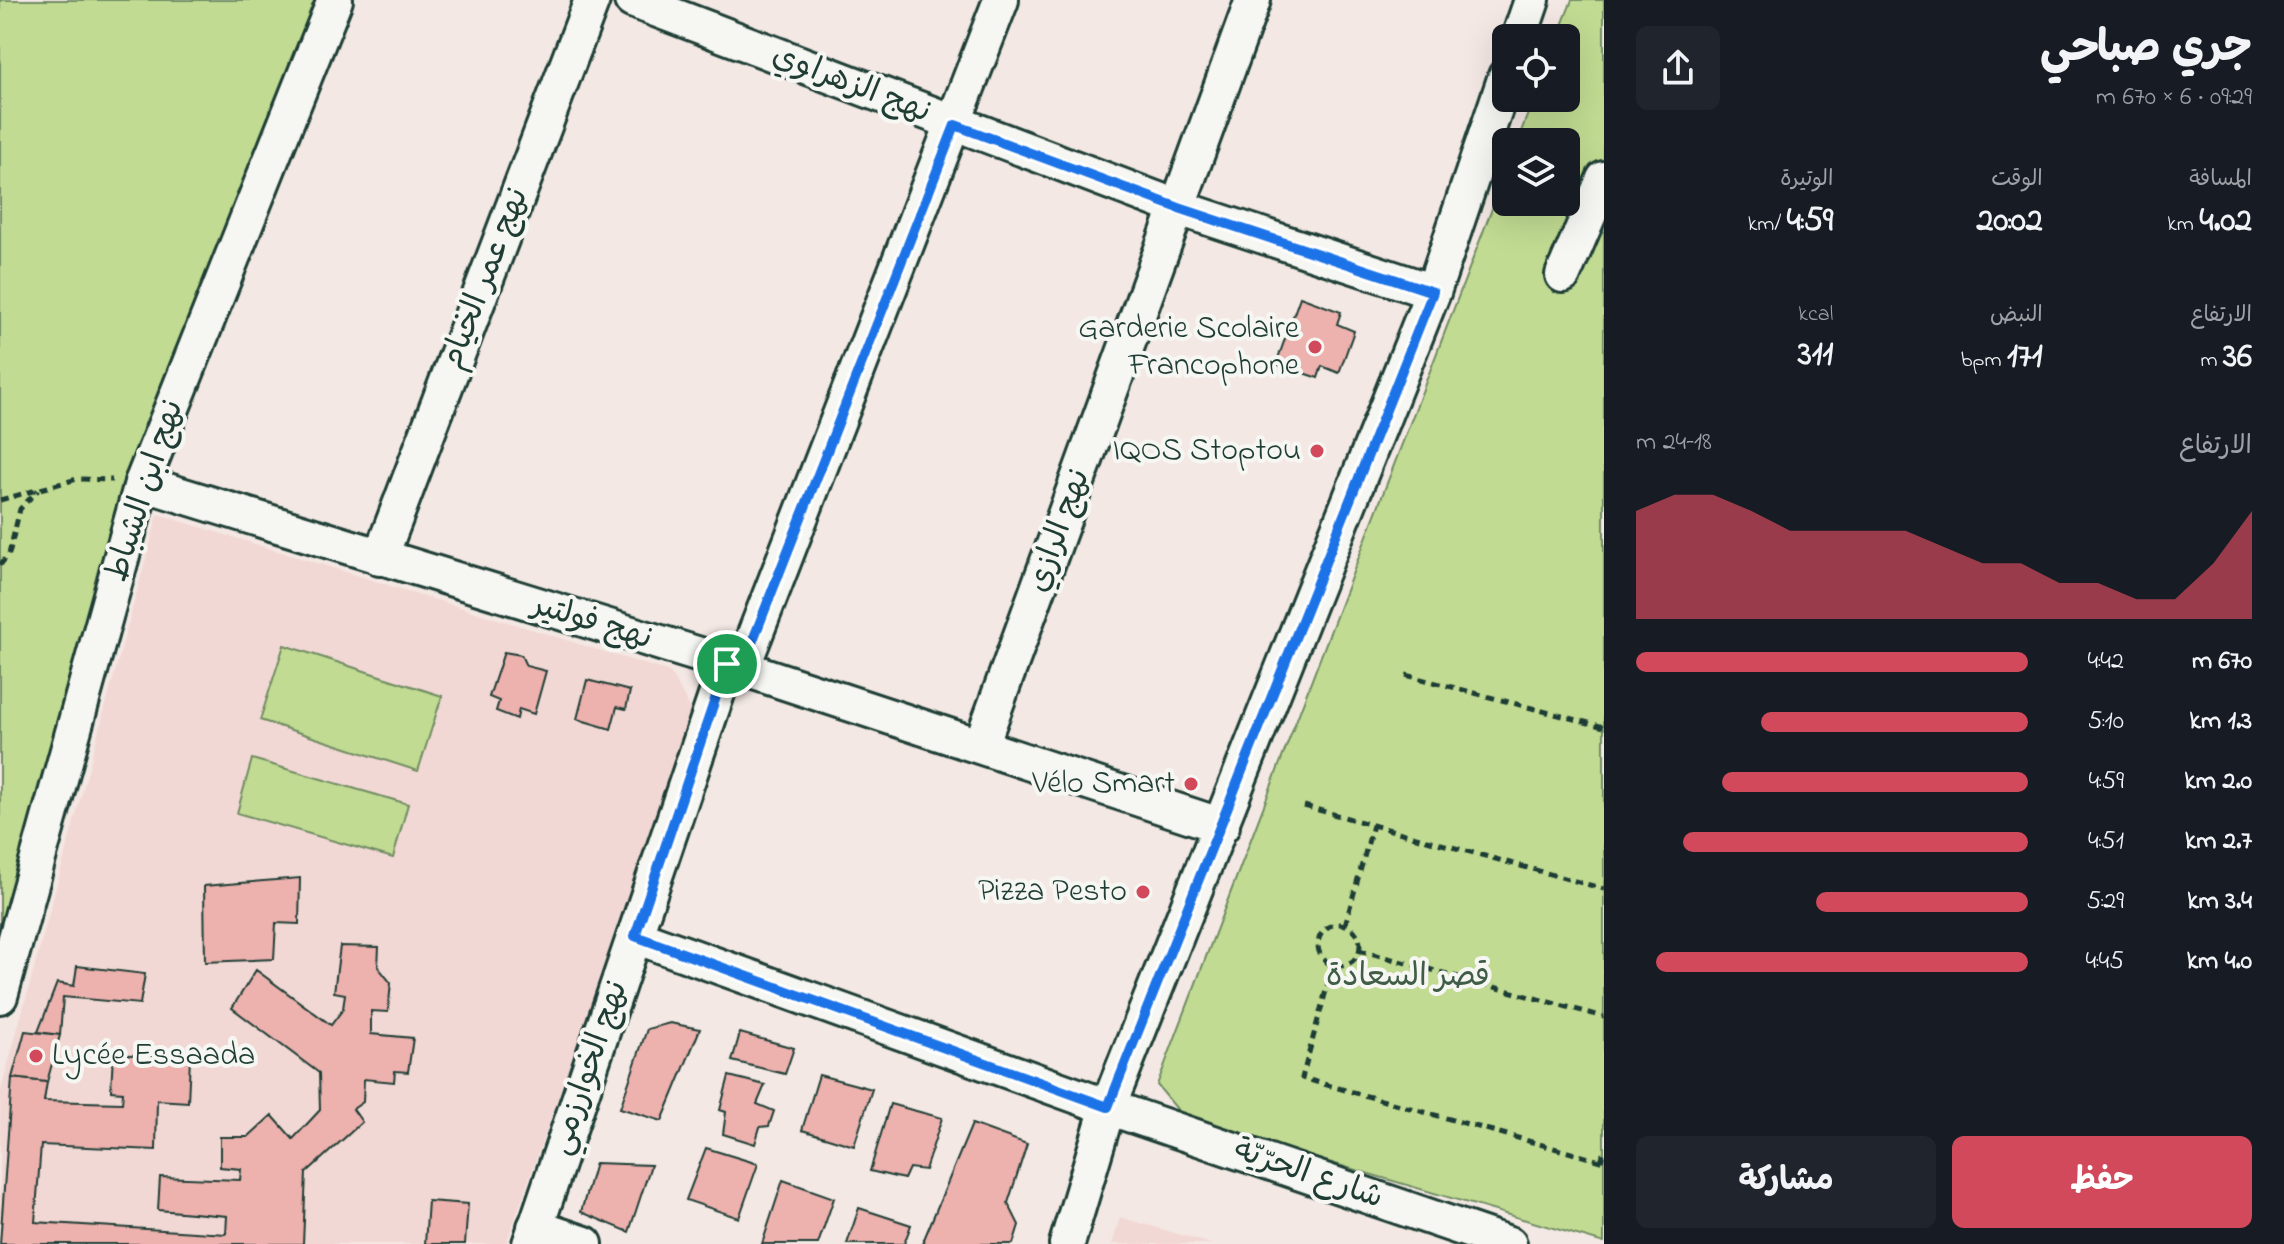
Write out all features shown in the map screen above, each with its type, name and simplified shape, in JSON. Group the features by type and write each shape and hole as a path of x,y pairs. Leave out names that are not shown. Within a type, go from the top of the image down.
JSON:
{"street":[{"name":"نهج ابن الشباط","path":"0,996 142,483 335,0"},
{"name":"نهج عمر الخيام","path":"380,558 592,0"},
{"name":"نهج الزهراوي","path":"632,0 1179,208 1433,292"},
{"name":"نهج الخوارزمي","path":"533,1236 635,936 734,666 955,125 1001,0"},
{"name":"نهج الرازي","path":"981,745 1253,0"},
{"path":"1524,24 1532,0"},
{"path":"1067,1244 1108,1107 1433,292 1494,112"},
{"path":"1563,275 1604,179"},
{"name":"نهج فولتير","path":"142,483 734,666 1222,826"},
{"name":"شارع الحرّيّة","path":"635,936 1108,1107 1509,1244"},
{"path":"533,1236 585,1244"}],"path":[{"path":"0,500 77,479 142,483"},
{"path":"0,565 9,554 20,509 39,489"},
{"path":"1406,675 1604,727"},
{"path":"1304,806 1604,889"},
{"path":"1345,925 1373,825"},
{"path":"1345,925 1357,934 1359,950 1349,963 1333,965 1320,955 1319,939 1329,926 1345,925"},
{"path":"1359,950 1604,1017"},
{"path":"1333,965 1302,1078 1603,1161 1604,1151"}],"shaded area":[{"path":"158,514 670,672 694,715 506,1244 0,1244 0,1093"},
{"path":"1120,1217 1212,1244 1112,1244"}],"green space":[{"path":"0,0 315,0 134,471 0,948"},
{"name":"قصر السعادة","path":"1572,0 1604,0 1604,1243 1186,1120 1157,1085 1492,209 1492,216 1580,216 1580,128 1522,128 1529,112 1580,112 1580,24 1563,24"},
{"path":"284,645 442,696 418,771 260,720"},
{"path":"252,759 408,804 393,858 237,813"}],"building":[{"name":"Garderie Scolaire Francophone","path":"1300,297 1341,312 1337,324 1354,331 1339,373 1322,366 1318,378 1276,364"},
{"path":"504,652 521,655 526,666 546,671 534,714 519,709 517,719 496,711 499,701 489,697"},
{"path":"587,680 630,691 626,709 617,707 611,729 577,719"},
{"path":"300,878 299,924 276,923 274,959 205,962 204,886"},
{"path":"340,946 379,947 378,967 391,983 388,1012 371,1011 371,1034 413,1038 408,1072 395,1071 394,1082 364,1079 363,1102 353,1109 362,1122 306,1173 303,1244 0,1244 12,1078 47,1082 44,1101 122,1103 123,1092 111,1091 113,1054 190,1058 188,1102 157,1100 156,1150 41,1145 35,1222 226,1234 227,1216 158,1210 160,1177 240,1180 241,1169 220,1167 220,1137 248,1137 272,1115 293,1139 320,1110 319,1073 232,1008 256,970 331,1025 343,1009 345,994 334,992"},
{"path":"77,966 145,974 140,1004 63,997 60,1035 38,1032 57,983 74,986"},
{"path":"670,1023 700,1029 662,1121 620,1108 647,1029"},
{"name":"Lycée Essaada","path":"25,1031 60,1035 47,1082 12,1078"},
{"path":"740,1033 794,1048 785,1074 732,1061"},
{"path":"819,1075 872,1089 854,1146 802,1130"},
{"path":"729,1076 765,1085 757,1104 774,1111 769,1126 760,1127 755,1144 723,1134 726,1112 720,1110"},
{"path":"890,1104 942,1118 925,1170 909,1168 904,1179 870,1171"},
{"path":"972,1124 1027,1144 1008,1203 1019,1225 1013,1244 922,1244"},
{"path":"706,1148 758,1164 739,1218 686,1200"},
{"path":"595,1163 651,1165 629,1232 581,1212"},
{"path":"783,1180 834,1198 818,1244 762,1244"},
{"path":"428,1201 468,1204 465,1244 425,1244"},
{"path":"859,1208 911,1225 904,1244 847,1244"}],"place":[{"name":"Garderie Scolaire Francophone","path":"1315,347"},
{"name":"IQOS Stoptou","path":"1317,451"},
{"name":"Vélo Smart","path":"1191,784"},
{"name":"Pizza Pesto","path":"1143,892"},
{"name":"Lycée Essaada","path":"36,1056"}],"route":[{"path":"955,125 1179,208 1433,292 1108,1107 635,936 727,664 742,668 955,125"}]}
